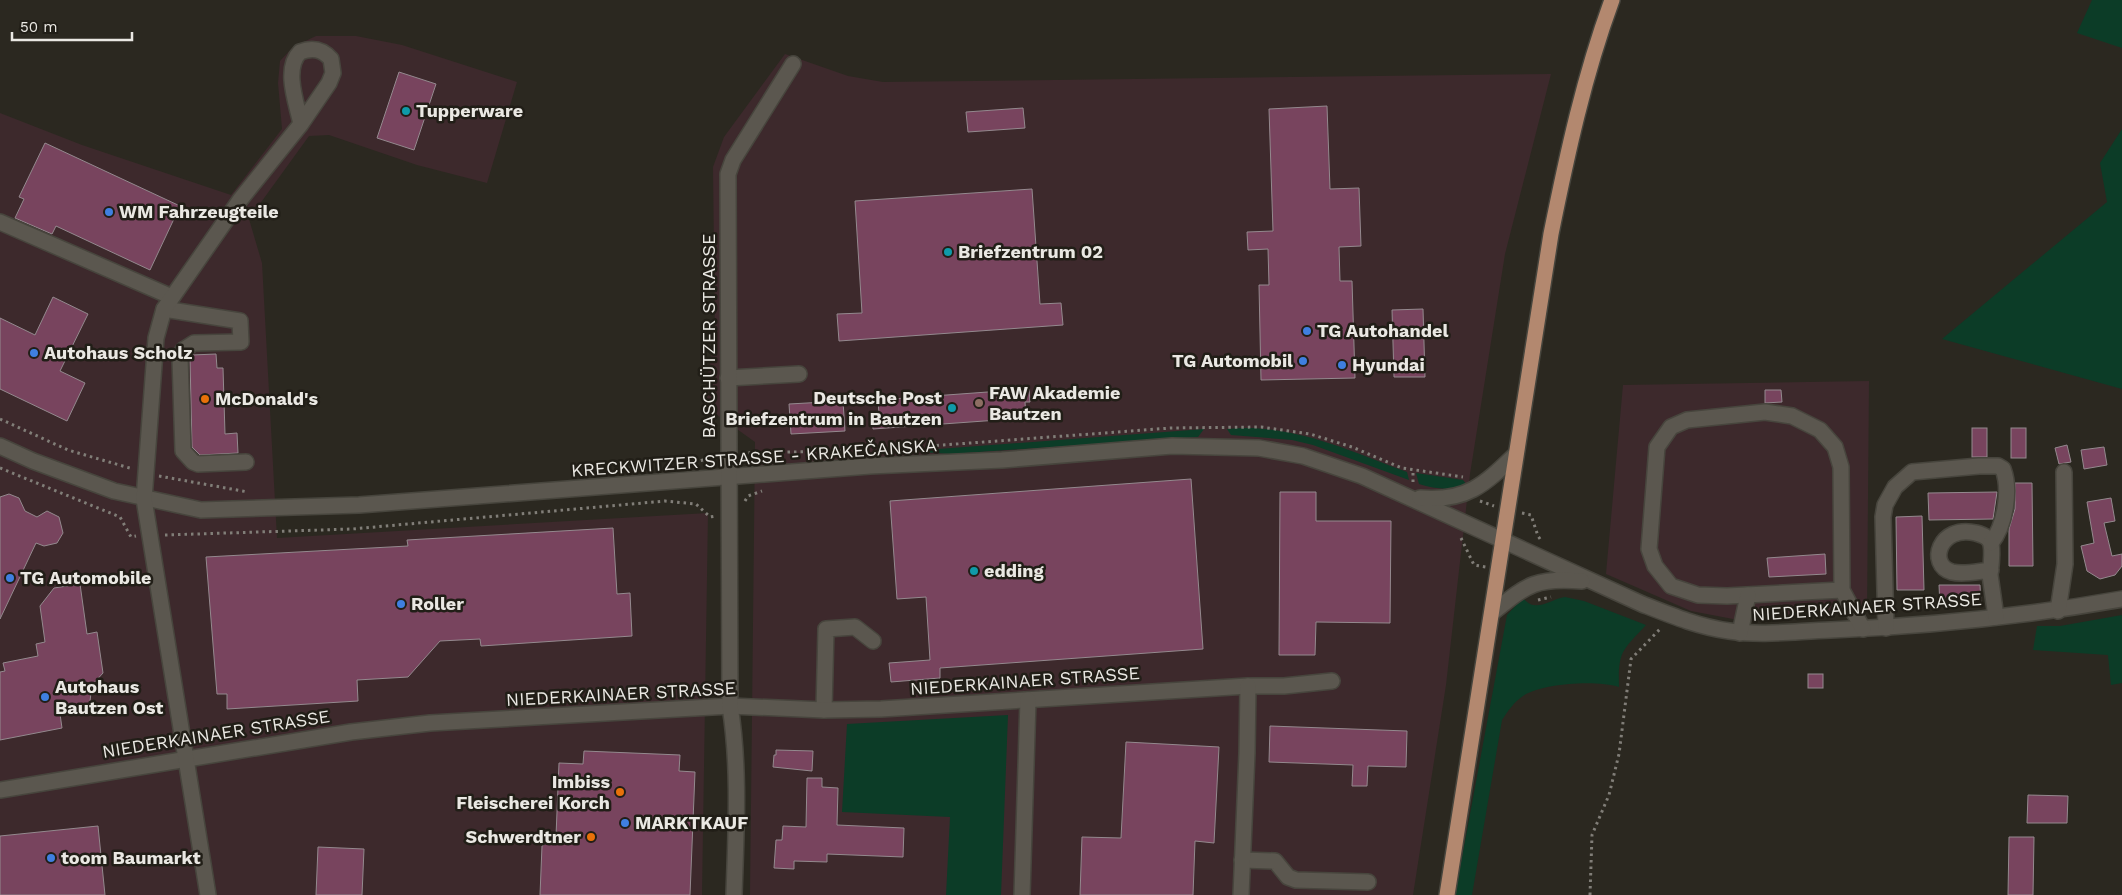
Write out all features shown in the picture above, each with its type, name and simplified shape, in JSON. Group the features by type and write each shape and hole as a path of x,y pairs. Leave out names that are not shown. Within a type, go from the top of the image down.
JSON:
{"main road":[{"path":"1446,895 1551,234 1571,133 1598,38 1612,0"}],"street":[{"name":"BASCHÜTZER STRASSE","path":"734,895 736,744 730,706 728,174 733,160 793,64"},
{"path":"208,895 144,499 156,338 168,303 240,200 301,124"},
{"path":"0,222 168,303 240,321 241,342 194,343 182,350 180,358 183,441 185,454 193,462 246,462"},
{"path":"728,378 799,374"},
{"path":"1842,590 1748,595 1698,595 1671,586 1655,566 1649,549 1657,446 1671,427 1686,420 1765,412 1792,416 1820,430 1835,447 1841,467 1842,590 1863,629"},
{"name":"KRECKWITZER STRASSE - KRAKEČANSKA","path":"0,446 33,462 87,481 144,499 201,510 284,509 728,478 870,466 1002,460 1172,446 1218,445 1259,448 1304,456 1362,476 1503,541"},
{"path":"1412,498 1434,500 1458,498 1489,481 1516,455"},
{"path":"1886,628 1883,517 1889,496 1902,479 1912,472 1935,469 1998,466 2003,469 2006,476 2004,517 2000,532 1991,543 1990,570 1996,618"},
{"path":"2058,610 2065,564 2064,472"},
{"path":"1990,570 1951,572 1945,568 1940,550 1943,541 1949,535 1958,533 1974,532 1986,536 1991,543"},
{"name":"NIEDERKAINAER STRASSE","path":"1503,541 1592,582 1674,616 1740,633 1756,634 1886,628 1996,618 2122,599"},
{"name":"NIEDERKAINAER STRASSE","path":"1492,613 1525,587 1555,578 1592,582"},
{"path":"1740,633 1748,595"},
{"path":"824,710 826,629 855,627 873,641"},
{"name":"NIEDERKAINAER STRASSE","path":"0,790 351,732 430,723 730,706 824,710 881,709 1248,686 1284,686 1332,681"},
{"path":"1241,895 1248,686"},
{"path":"1022,895 1028,700"},
{"path":"1242,860 1274,861 1288,877 1296,880 1368,882"}],"path":[{"path":"0,419 68,450 146,473 251,493"},
{"path":"920,447 1171,428 1261,427 1310,434 1352,447 1402,468 1468,478 1471,491 1482,504 1532,515 1538,536 1544,544"},
{"path":"678,464 698,462 728,455 759,452 852,451"},
{"path":"0,468 120,517 131,537 352,529 666,501 696,504 710,517 729,516 737,515 748,496 766,490"},
{"path":"1452,534 1460,538 1465,544 1474,564 1499,569"},
{"path":"1525,587 1530,596 1537,600 1546,600 1554,595"},
{"path":"1590,895 1592,835 1609,795 1619,754 1631,659 1674,616"}],"shaded area":[{"path":"316,36 356,36 402,45 517,82 487,183 417,165 329,135 309,136 249,219 262,263 277,538 708,513 702,895 0,895 0,113 82,145 231,195 282,129 278,83 280,61 293,47"},
{"path":"785,54 848,76 883,82 1551,74 1505,254 1470,474 1446,685 1413,895 750,895 755,442 706,407 708,374 715,335 713,167 724,137"},
{"path":"1869,381 1867,612 1733,619 1691,611 1606,574 1623,385"}],"green space":[{"path":"2092,0 2122,0 2122,48 2077,33"},
{"path":"2122,129 2122,389 1942,339 2107,202 2100,163"},
{"path":"1204,429 1198,437 950,454 923,452 925,450"},
{"path":"1227,429 1273,430 1319,440 1407,472 1409,480 1313,445 1292,440 1231,435"},
{"path":"1416,473 1463,480 1467,485 1448,489 1425,486 1419,484"},
{"path":"1565,597 1584,601 1646,625 1623,652 1619,666 1619,687 1584,683 1543,688 1523,696 1514,704 1502,720 1472,895 1455,895 1507,615 1523,598 1528,603 1538,605"},
{"path":"2122,615 2122,683 2111,685 2108,655 2033,650 2037,626 2060,626"},
{"path":"1008,715 1001,895 946,895 950,817 842,812 847,724"}],"building":[{"name":"Tupperware","path":"399,72 436,84 414,150 377,138"},
{"path":"1327,106 1330,189 1359,188 1361,246 1339,247 1340,281 1352,281 1355,378 1261,380 1259,285 1269,285 1268,249 1248,250 1247,232 1273,231 1269,109"},
{"path":"1023,108 1025,128 968,132 966,112"},
{"path":"45,143 180,206 150,270 56,226 52,234 15,218 24,199 19,197"},
{"name":"Briefzentrum 02","path":"1032,189 1040,304 1061,303 1063,325 839,341 837,314 862,313 855,201"},
{"name":"Autohaus Scholz","path":"53,297 88,314 60,371 85,383 67,421 0,389 0,318 35,335"},
{"path":"1423,309 1425,377 1394,377 1392,310"},
{"name":"McDonald's","path":"216,354 217,368 223,368 225,434 237,433 238,453 200,455 192,447 190,359 192,355"},
{"name":"Deutsche Post Briefzentrum in Bautzen","path":"1029,389 1030,402 1025,402 1026,418 873,429 872,414 879,414 878,400"},
{"path":"1765,390 1781,390 1782,402 1765,403"},
{"path":"843,401 845,431 791,434 789,404"},
{"path":"1972,428 1987,428 1987,457 1972,457"},
{"path":"2011,428 2026,428 2026,458 2011,458"},
{"path":"2067,445 2071,462 2059,464 2055,448"},
{"path":"2104,447 2107,465 2084,469 2081,450"},
{"name":"edding","path":"1191,479 1203,649 940,668 940,678 891,682 889,663 930,660 926,597 897,599 890,501"},
{"path":"2015,483 2032,483 2033,566 2009,566 2009,529 2015,509"},
{"path":"1280,492 1316,492 1316,521 1391,521 1390,623 1316,622 1315,655 1279,655"},
{"path":"1997,492 1993,519 1929,520 1928,493"},
{"name":"TG Automobile","path":"9,494 19,498 25,511 37,517 47,511 59,517 63,533 57,543 44,546 36,543 0,619 0,497"},
{"path":"2111,498 2115,521 2104,523 2112,556 2122,554 2122,566 2115,575 2100,579 2087,571 2081,546 2094,543 2087,502"},
{"path":"1922,516 1924,590 1897,590 1896,517"},
{"path":"613,528 617,594 630,593 632,636 481,646 480,639 440,641 408,677 357,680 358,701 227,709 227,694 217,694 206,557 408,546 407,540"},
{"path":"1825,554 1826,574 1769,577 1767,558"},
{"name":"Autohaus Bautzen Ost","path":"80,584 87,634 97,632 103,673 92,685 89,709 60,714 62,728 0,740 0,672 5,671 3,663 38,656 36,644 45,642 40,606 54,588"},
{"path":"1939,585 1980,585 1981,605 1940,606"},
{"path":"1808,674 1823,674 1823,688 1808,688"},
{"path":"1270,726 1407,731 1406,767 1368,766 1367,786 1352,786 1353,765 1269,762"},
{"path":"1126,742 1219,747 1214,843 1195,841 1193,895 1080,895 1082,837 1121,838"},
{"path":"776,750 813,751 812,771 773,767"},
{"name":"MARKTKAUF","path":"584,751 680,755 679,771 695,772 690,895 540,895 542,846 556,836 559,763 583,764"},
{"path":"807,778 822,778 822,787 838,788 837,825 904,828 903,857 827,854 827,862 794,861 794,869 774,868 776,840 782,840 783,826 806,827"},
{"path":"2028,795 2068,796 2067,823 2027,823"},
{"name":"toom Baumarkt","path":"98,826 105,895 0,895 0,836"},
{"path":"2009,837 2034,837 2033,895 2008,895"},
{"path":"318,847 364,849 362,895 316,895"}],"place":[{"name":"Tupperware","path":"406,111"},
{"name":"WM Fahrzeugteile","path":"109,212"},
{"name":"Briefzentrum 02","path":"948,252"},
{"name":"TG Autohandel","path":"1307,331"},
{"name":"Autohaus Scholz","path":"34,353"},
{"name":"TG Automobil","path":"1303,361"},
{"name":"Hyundai","path":"1342,365"},
{"name":"McDonald's","path":"205,399"},
{"name":"FAW Akademie Bautzen","path":"979,403"},
{"name":"Deutsche Post Briefzentrum in Bautzen","path":"952,408"},
{"name":"edding","path":"974,571"},
{"name":"TG Automobile","path":"10,578"},
{"name":"Roller","path":"401,604"},
{"name":"Autohaus Bautzen Ost","path":"45,697"},
{"name":"Imbiss Fleischerei Korch","path":"620,792"},
{"name":"MARKTKAUF","path":"625,823"},
{"name":"Schwerdtner","path":"591,837"},
{"name":"toom Baumarkt","path":"51,858"}]}
